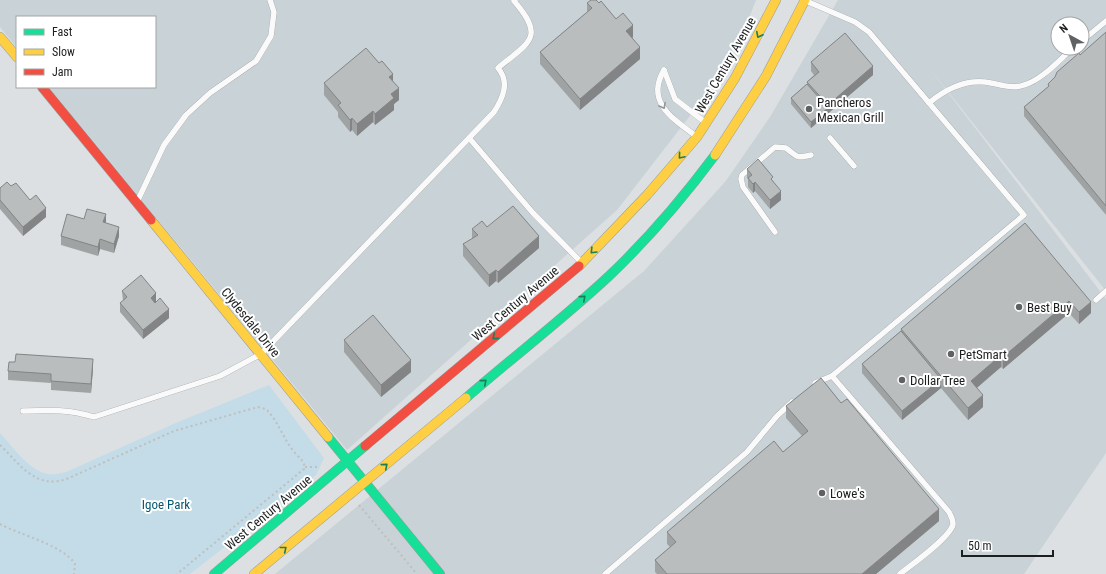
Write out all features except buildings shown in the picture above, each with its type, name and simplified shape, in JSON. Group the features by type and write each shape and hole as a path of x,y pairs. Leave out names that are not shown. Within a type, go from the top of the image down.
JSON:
{"main road":[{"name":"West Century Avenue","path":"214,574 582,263 647,195 697,137 747,58 776,0"},
{"path":"254,574 365,483 610,275 671,213 713,160 745,114 776,60 804,0"},
{"path":"0,37 16,56"},
{"name":"Clydesdale Drive","path":"43,88 440,574"}],"lane":[{"path":"137,202 164,146 186,115 210,93 256,61 271,36 274,12 270,0"},
{"path":"23,411 64,410 76,411 94,416 220,376 261,354 490,118 501,100 505,80 503,74 498,68 524,46 530,38 531,26 514,1 515,0"},
{"path":"804,0 862,26 876,39 1024,214 832,376 816,382 811,386"},
{"path":"1090,34 1106,21"},
{"path":"929,103 946,90 965,83 982,81 1011,87 1024,85 1039,76 1063,56"},
{"path":"697,137 671,118 662,107 657,92 660,77 664,70 671,93 675,99 706,123"},
{"path":"830,138 854,166"},
{"path":"470,139 533,213 582,263"},
{"path":"775,232 743,187 740,179 742,175 775,147 786,148 794,156 801,157 811,155"},
{"path":"1096,300 1106,291"},
{"path":"832,376 949,512 952,518 953,524 947,535 900,574"},
{"path":"605,574 748,452 776,416 797,398"}],"path":[{"path":"0,445 34,477 42,481 54,482 69,478 174,431 261,407 272,415 292,450 304,463 305,467"},
{"path":"305,467 321,467 330,477"},
{"path":"177,574 303,471 305,467"},
{"path":"347,498 354,506 358,505 362,507 417,574"},
{"path":"0,524 16,533 31,536 69,557 75,564 74,574"}],"shaded area":[{"path":"0,0 756,0 747,23 710,90 617,210 347,450 50,88 156,88 156,16 16,16 16,47 0,27"},
{"path":"838,0 1106,0 1106,291 927,65 1106,299 1106,453 1024,574 275,574 644,271 725,182 770,117"}],"green space":[{"name":"Igoe Park","path":"269,385 324,458 316,475 190,574 0,574 0,433 19,455 35,469 47,474 66,472 178,422"}],"traffic: fast":[{"path":"466,398 574,307 638,248 665,218 715,155"},
{"path":"328,437 440,574"},
{"path":"214,574 365,446"}],"traffic: slow":[{"path":"579,266 647,195 697,137 735,78 776,0"},
{"path":"715,155 766,76 805,0"},
{"path":"0,37 16,56"},
{"path":"151,220 328,437"},
{"path":"254,574 466,398"}],"traffic: jam":[{"path":"43,88 151,220"},
{"path":"365,446 579,266"}],"place":[{"name":"Pancheros Mexican Grill","path":"809,109"},
{"name":"Best Buy","path":"1019,307"},
{"name":"PetSmart","path":"951,354"},
{"name":"Dollar Tree","path":"902,380"},
{"name":"Lowe's","path":"822,493"}]}
